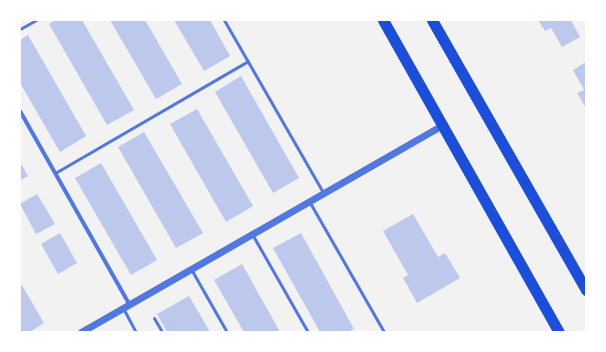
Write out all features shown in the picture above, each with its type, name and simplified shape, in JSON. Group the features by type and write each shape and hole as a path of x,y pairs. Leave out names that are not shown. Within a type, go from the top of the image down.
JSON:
{"highway":[{"path":"383,20 558,332"},
{"path":"432,20 586,290"}],"street":[{"path":"20,111 126,306"},
{"path":"81,332 442,125"}],"lane":[{"path":"20,29 36,20"},
{"path":"224,20 323,193"},
{"path":"55,173 248,61"},
{"path":"309,201 384,332"},
{"path":"252,234 308,332"},
{"path":"191,269 227,332"},
{"path":"126,306 136,332"},
{"path":"154,318 162,332"}],"building":[{"path":"56,20 82,20 134,110 107,125 49,24"},
{"path":"110,20 145,20 182,84 156,99"},
{"path":"174,20 210,20 230,56 204,71"},
{"path":"538,20 571,20 580,37 562,47 551,28 545,31"},
{"path":"28,35 86,136 60,152 20,83 20,40"},
{"path":"586,62 586,108 577,93 584,90 573,70"},
{"path":"241,76 299,178 273,193 215,92"},
{"path":"197,109 253,206 226,222 170,124"},
{"path":"144,132 203,233 176,248 118,147"},
{"path":"20,162 28,176 20,180"},
{"path":"101,163 157,260 131,275 75,178"},
{"path":"37,194 55,224 36,234 20,204"},
{"path":"413,214 438,257 445,253 460,278 417,303 403,278 408,275 383,231"},
{"path":"60,233 77,263 58,274 41,244"},
{"path":"301,233 354,329 349,332 320,332 273,248"},
{"path":"242,264 280,332 244,332 214,280"},
{"path":"20,282 44,323 30,332 20,332"},
{"path":"189,296 210,332 167,332 157,314"}]}
